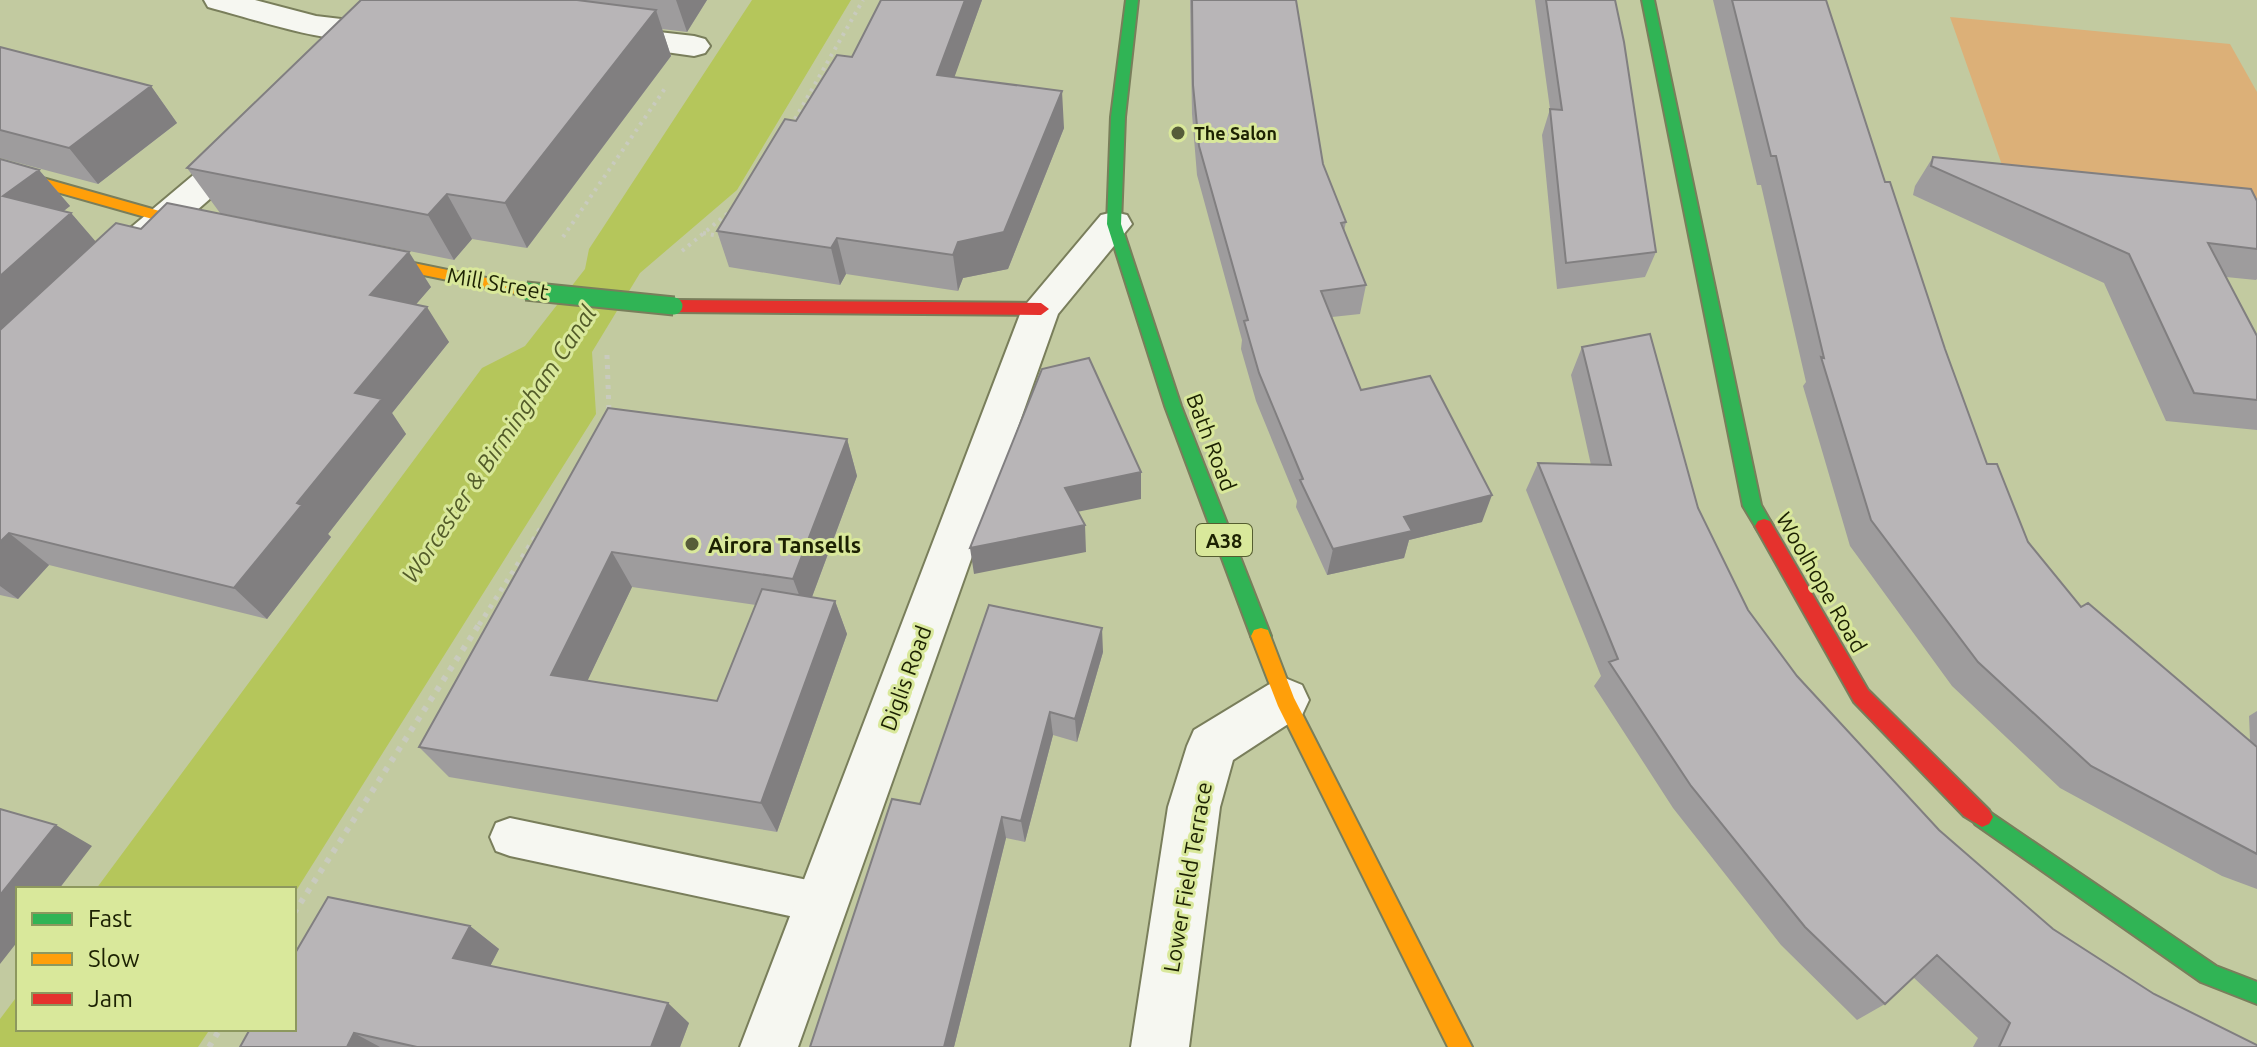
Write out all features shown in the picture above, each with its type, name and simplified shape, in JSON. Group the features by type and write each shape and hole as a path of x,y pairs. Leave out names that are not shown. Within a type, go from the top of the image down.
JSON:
{"street":[{"path":"219,0 315,25 382,22 345,63"},
{"name":"Bath Road","path":"1132,0 1118,117 1114,224 1173,406 1285,700 1460,1047"},
{"name":"Woolhope Road","path":"1648,0 1752,506 1853,683 1861,696 1971,809 2209,974 2257,993"},
{"path":"571,30 694,46"},
{"path":"108,269 163,217 267,131"},
{"path":"0,171 163,217 238,233"},
{"path":"1041,309 1114,224"},
{"name":"Mill Street","path":"344,254 526,291 674,306 1041,309"},
{"name":"Diglis Road","path":"769,1047 1041,309"},
{"name":"Lower Field Terrace","path":"1160,1047 1194,807 1212,746 1285,700"}],"lane":[{"path":"510,837 822,903"}],"path":[{"path":"784,137 863,0"},
{"path":"526,291 694,46"},
{"path":"671,260 743,200"},
{"path":"610,422 605,358 613,345"},
{"path":"296,910 550,514"}],"shaded area":[{"path":"1950,17 2230,44 2257,92 2257,212 2009,185"}],"water":[{"name":"Worcester & Birmingham Canal","path":"752,0 851,0 737,190 640,273 592,352 596,414 296,891 296,887 97,887 482,368 525,346 585,269 589,249"},
{"path":"16,998 16,1031 209,1031 198,1047 0,1047 0,1019"}],"building":[{"path":"361,0 577,0 656,10 505,203 447,194 428,215 187,168"},
{"path":"881,0 965,0 937,75 1062,91 1004,232 958,242 953,255 837,238 831,248 717,231 785,119 796,121 837,55 852,57"},
{"path":"1192,0 1296,0 1323,164 1346,222 1341,223 1366,285 1321,291 1361,390 1430,376 1492,495 1404,517 1412,531 1333,549 1300,480 1303,479 1259,373 1244,321 1248,320 1199,146 1193,85"},
{"path":"1546,0 1615,0 1656,252 1566,263 1550,109 1562,110"},
{"path":"1732,0 1826,0 1885,182 1890,182 1987,464 1997,464 2028,542 2081,607 2088,603 2257,747 2257,854 2091,766 1978,662 1871,520 1821,357 1824,358 1776,156 1771,156"},
{"path":"0,47 151,86 69,148 0,130"},
{"path":"1933,157 2251,189 2257,201 2257,249 2208,243 2257,336 2257,400 2194,393 2129,254 1931,166"},
{"path":"0,159 39,170 3,196 71,213 0,276"},
{"path":"167,203 409,252 370,295 427,307 355,393 382,399 297,503 302,505 234,588 9,533 0,542 0,330 116,223 141,229"},
{"path":"1650,334 1698,508 1748,610 1797,676 1939,830 2053,929 2154,994 2257,1047 1999,1047 2010,1023 1937,955 1885,1004 1805,927 1691,786 1609,662 1618,659 1538,463 1611,465 1582,347"},
{"path":"1089,358 1141,472 1065,488 1085,525 970,548 1042,369"},
{"path":"608,408 847,439 793,579 612,552 551,675 717,701 762,589 835,601 761,803 419,747"},
{"path":"989,605 1102,628 1075,719 1050,712 1021,821 1002,817 944,1047 810,1047 892,799 920,804"},
{"path":"0,809 56,825 0,895"},
{"path":"328,897 470,926 453,958 668,1003 651,1047 417,1047 354,1033 347,1047 240,1047 249,1031 296,1031 296,952"}],"traffic: fast":[{"path":"1132,0 1118,117 1114,224 1173,406 1261,636"},
{"path":"1648,0 1752,506 1764,526"},
{"path":"526,291 674,306"},
{"path":"1982,817 2209,974 2257,993"}],"traffic: slow":[{"path":"0,171 163,217 214,228"},
{"path":"360,257 526,291"},
{"path":"1261,636 1285,700 1460,1047"}],"traffic: jam":[{"path":"674,306 1041,309"},
{"path":"1764,526 1861,696 1982,817"}],"place":[{"name":"The Salon","path":"1178,133"},
{"name":"Airora Tansells","path":"692,544"}]}
